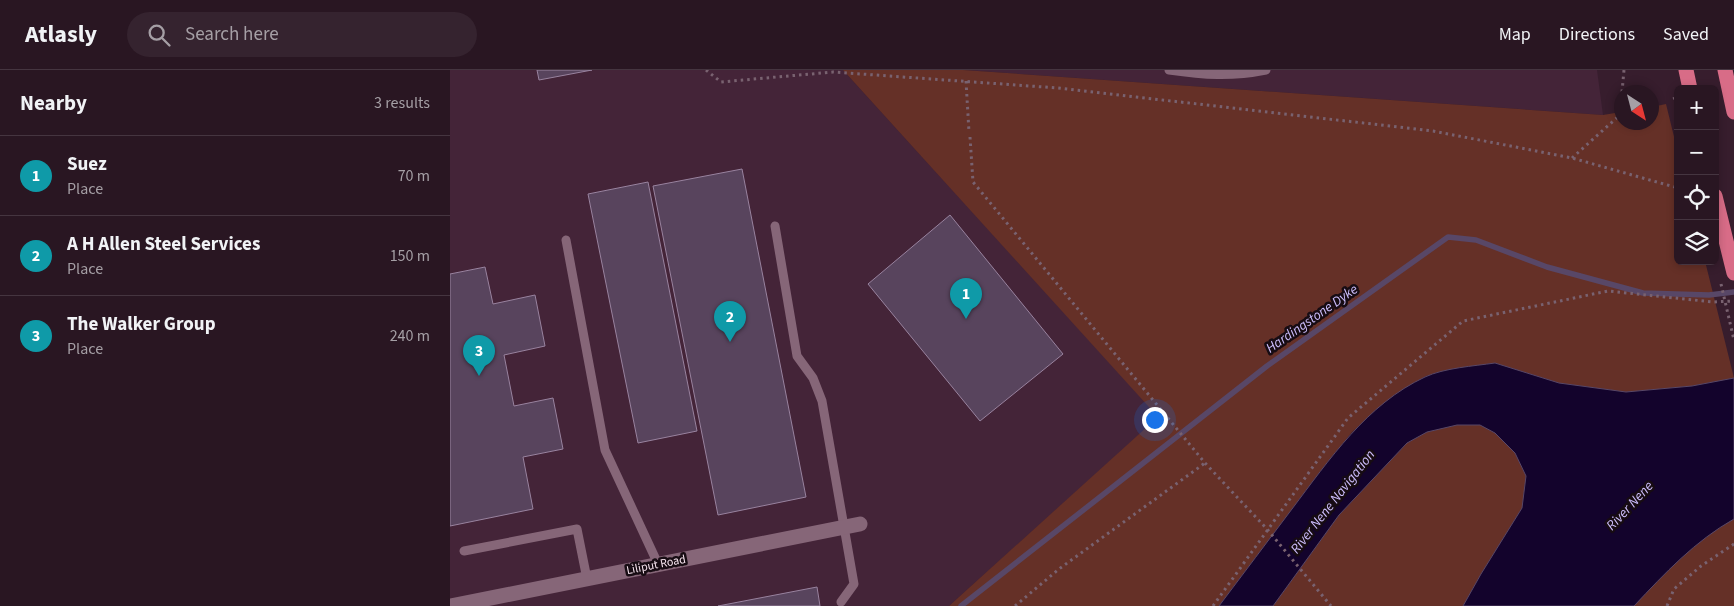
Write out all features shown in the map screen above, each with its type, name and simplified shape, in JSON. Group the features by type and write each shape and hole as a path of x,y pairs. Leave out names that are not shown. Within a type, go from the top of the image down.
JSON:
{"highway":[{"path":"1686,70 1689,85"},
{"path":"1725,70 1734,112"},
{"path":"1719,212 1734,272"}],"street":[{"name":"Liliput Road","path":"451,606 481,603 658,564 852,525"}],"lane":[{"path":"1169,70 1205,75 1249,74 1266,70"},
{"path":"775,226 797,356 813,378 822,401 852,525 854,584 841,602"},
{"path":"566,240 604,450 658,564"},
{"path":"464,552 577,529 587,579"}],"path":[{"path":"706,70 720,82 833,72 1058,88 1434,130 1572,158 1674,187"},
{"path":"1623,85 1624,70"},
{"path":"966,82 969,132"},
{"path":"1572,158 1614,120"},
{"path":"970,137 973,182 1205,463 1267,530 1331,606"},
{"path":"1719,279 1734,340"},
{"path":"1213,606 1348,418 1463,320 1608,291 1714,302 1734,301"},
{"path":"1015,606 1059,569 1205,463"},
{"path":"1667,606 1674,589 1701,566 1734,544"}],"shaded area":[{"path":"450,70 843,70 1159,417 949,606 450,606"},
{"path":"843,70 963,70 1603,115 1614,113 1614,130 1659,130 1659,106 1666,104 1674,137 1674,265 1706,265 1734,378 1692,386 1626,392 1559,383 1495,363 1426,376 1397,393 1352,432 1219,606 949,606 1158,417"},
{"path":"963,70 1597,70 1603,115"},
{"path":"1457,424 1480,425 1495,433 1515,453 1526,476 1522,508 1463,606 1273,606 1339,515 1407,443 1427,432"},
{"path":"1734,519 1734,606 1634,606 1693,547"}],"water":[{"path":"1495,363 1559,383 1626,392 1692,386 1734,378 1734,519 1693,547 1634,606 1463,606 1522,508 1526,476 1515,453 1495,433 1480,425 1457,425 1427,432 1407,443 1339,515 1273,606 1219,606 1335,453 1367,418 1385,402 1404,388 1433,374 1450,369"}],"building":[{"path":"537,70 592,70 539,80"},
{"path":"742,169 806,497 718,515 653,186"},
{"path":"648,182 697,431 638,443 588,194"},
{"path":"950,215 1063,354 980,421 868,284"},
{"path":"485,267 493,304 535,295 545,346 504,355 514,406 553,398 563,449 523,457 533,509 450,526 450,274"},
{"path":"817,587 820,606 718,606"}],"waterway":[{"name":"Hardingstone Dyke","path":"961,606 1267,366 1448,237 1476,240 1547,267 1643,293 1709,295 1734,292"}],"place":[{"name":"Suez","path":"966,319"},
{"name":"A H Allen Steel Services","path":"730,342"},
{"name":"The Walker Group","path":"479,376"}],"water label":[{"name":"River Nene Navigation","path":"1333,502"},
{"name":"River Nene","path":"1630,506"}]}
